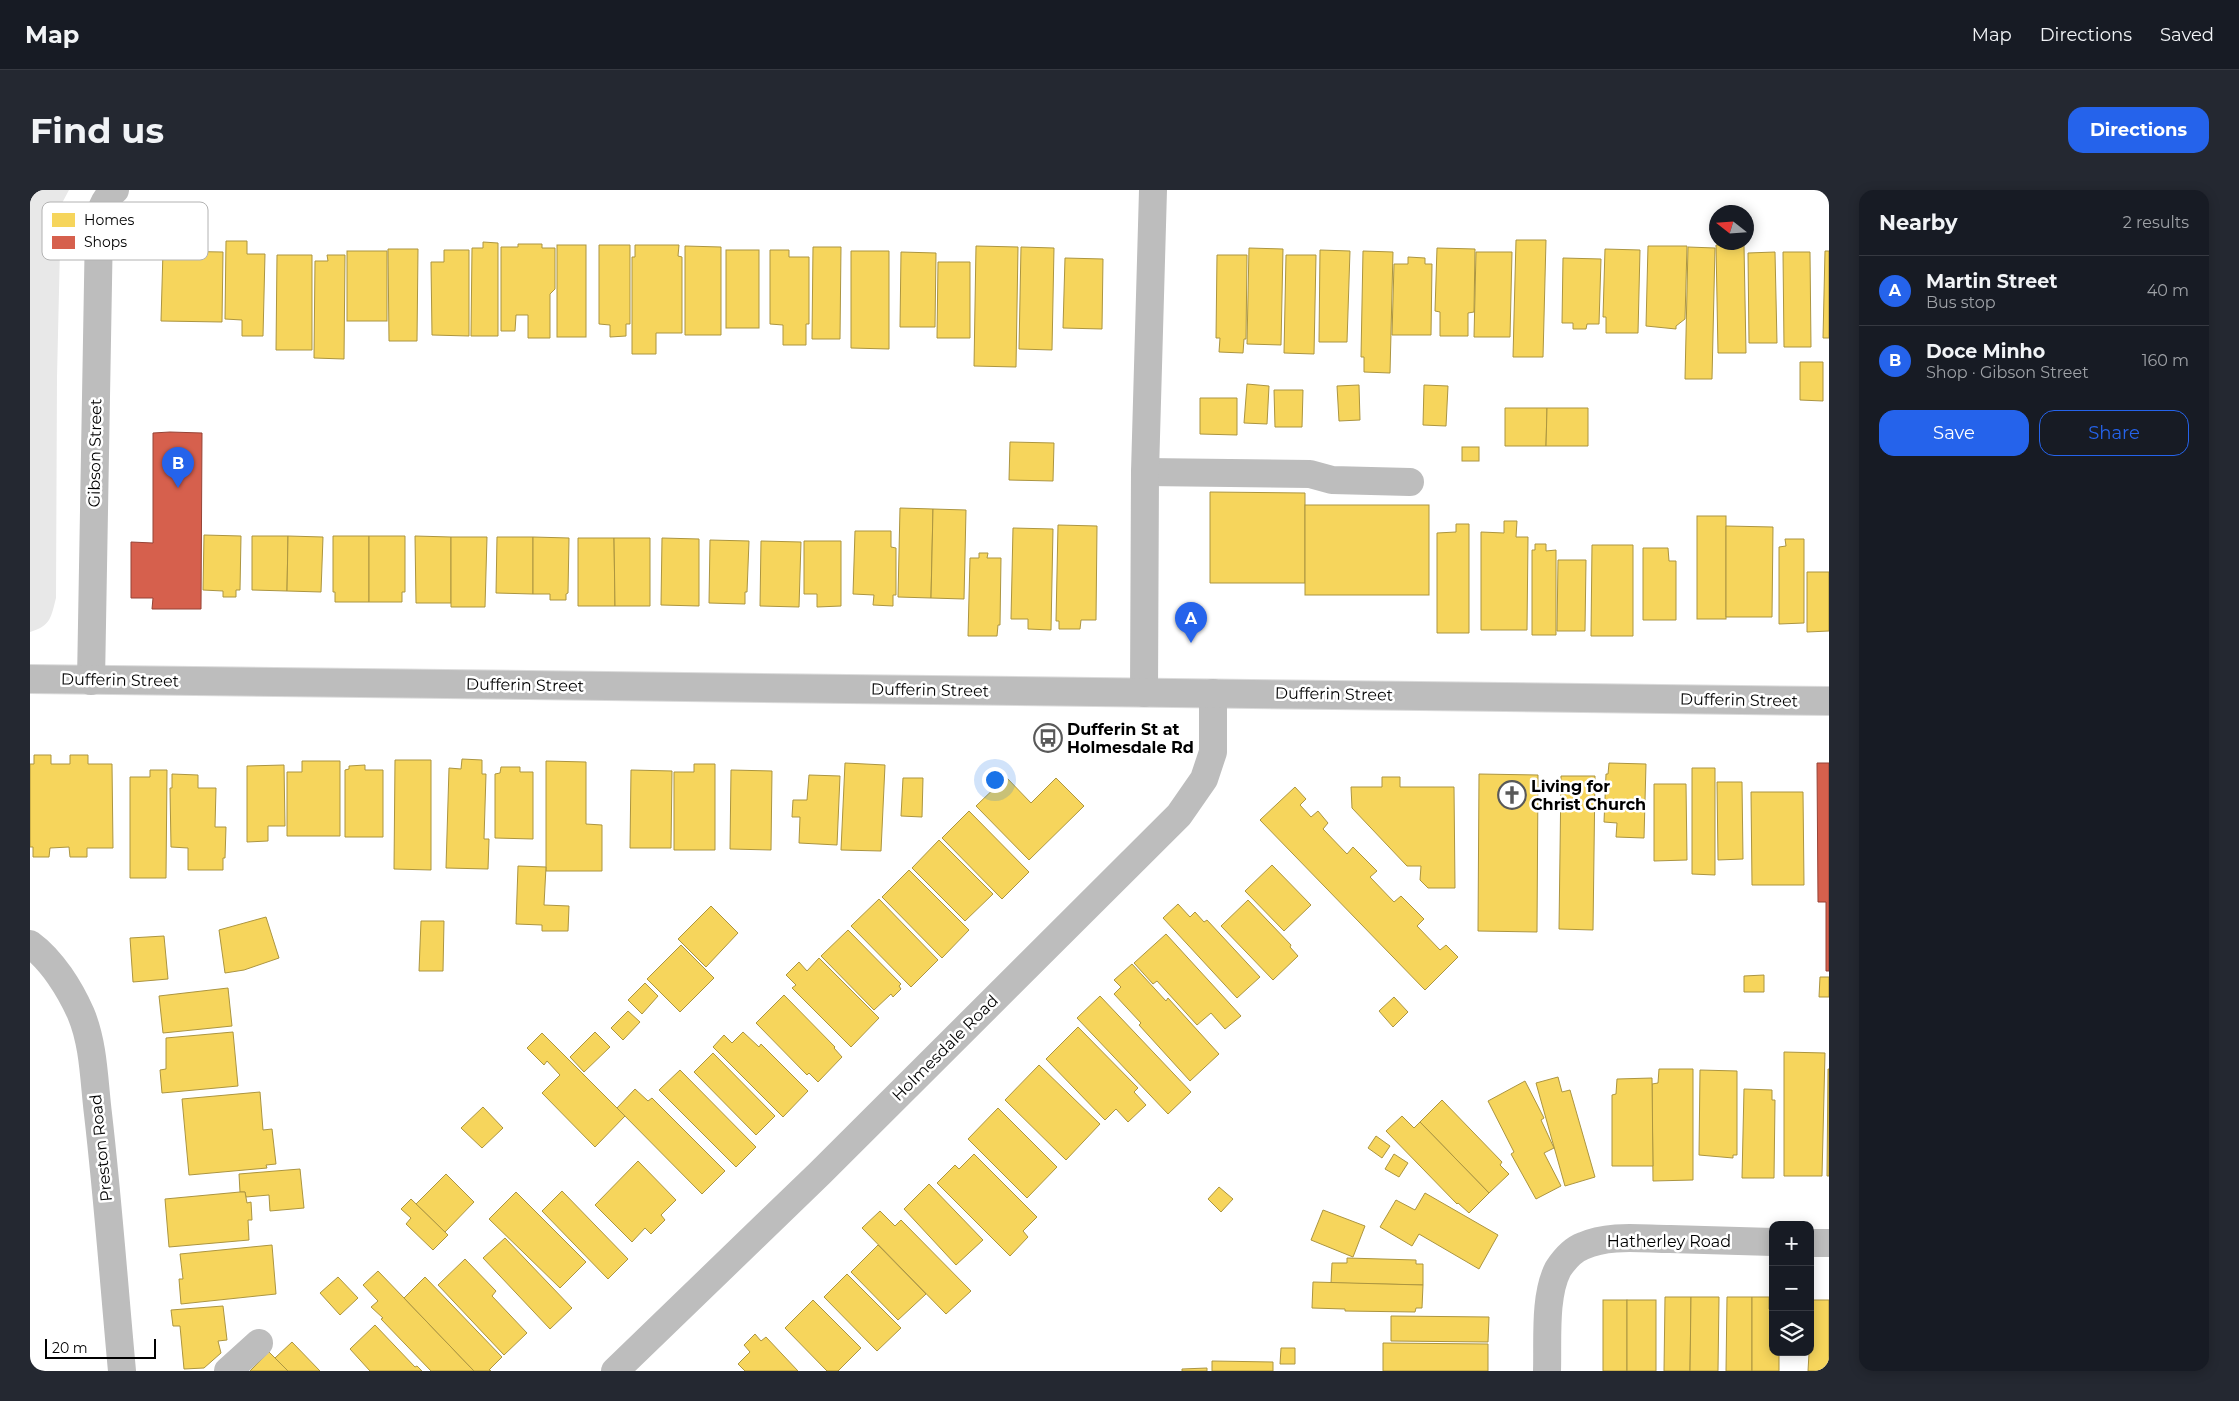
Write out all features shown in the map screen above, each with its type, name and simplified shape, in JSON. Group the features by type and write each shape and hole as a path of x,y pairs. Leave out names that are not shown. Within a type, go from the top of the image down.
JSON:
{"street":[{"name":"Gibson Street","path":"104,202 107,196 114,190"},
{"path":"1144,692 1145,472 1153,190"},
{"name":"Gibson Street","path":"90,680 97,260"},
{"path":"1145,472 1310,474 1332,480 1410,482"},
{"name":"Dufferin Street","path":"30,679 1829,701"},
{"name":"Holmesdale Road","path":"615,1371 820,1173 1179,815 1204,779 1213,752 1213,693"},
{"name":"Preston Road","path":"30,944 52,967 67,987 81,1014 89,1040 104,1170 122,1371"},
{"name":"Hatherley Road","path":"1547,1371 1549,1305 1552,1285 1558,1269 1570,1253 1582,1246 1620,1238 1769,1242"},
{"path":"1814,1242 1829,1243"},
{"path":"228,1371 259,1342"}],"shaded area":[{"path":"30,190 69,190 63,202 42,202 42,260 60,260 56,598 53,610 46,624 30,632"}],"building: Homes":[{"path":"1516,240 1546,240 1543,357 1513,357"},
{"path":"226,241 247,241 247,254 265,254 263,336 242,336 242,320 225,319"},
{"path":"483,242 498,243 498,336 471,336 472,248 483,248"},
{"path":"518,244 542,244 542,248 555,248 555,289 550,294 550,338 528,338 528,315 516,315 515,331 501,331 501,247 518,247"},
{"path":"557,245 586,245 586,337 557,337"},
{"path":"599,245 630,245 630,324 626,324 626,336 610,337 610,325 599,324"},
{"path":"635,245 679,245 678,256 682,257 682,333 656,333 656,354 632,354 632,257 635,257"},
{"path":"685,246 721,247 721,335 685,335"},
{"path":"976,246 1018,247 1016,367 974,366"},
{"path":"1648,246 1687,246 1685,319 1676,326 1676,329 1646,326"},
{"path":"813,247 841,247 840,339 812,339"},
{"path":"1021,247 1054,248 1052,350 1019,349"},
{"path":"1688,247 1709,248 1709,250 1715,250 1712,379 1685,379"},
{"path":"1249,248 1283,249 1281,345 1247,344"},
{"path":"1437,248 1475,249 1474,312 1468,313 1468,336 1440,336 1440,312 1435,311"},
{"path":"388,249 418,249 417,341 389,341"},
{"path":"1605,249 1640,250 1638,333 1606,333 1606,317 1603,317"},
{"path":"444,250 469,250 469,336 432,335 431,262 444,262"},
{"path":"726,250 759,250 759,328 726,328"},
{"path":"770,250 789,250 789,257 809,257 809,324 806,324 806,345 783,345 783,325 770,324"},
{"path":"1320,250 1350,251 1347,342 1319,342"},
{"path":"1716,250 1744,250 1746,353 1718,353"},
{"path":"347,251 387,251 387,321 347,321"},
{"path":"851,251 889,251 889,349 851,348"},
{"path":"1363,251 1393,252 1390,373 1364,372 1364,357 1361,357"},
{"path":"1825,251 1829,251 1829,338 1823,338"},
{"path":"208,252 223,252 222,322 161,321 163,260 208,260"},
{"path":"901,252 936,253 935,327 900,327"},
{"path":"1476,252 1512,252 1510,337 1474,337"},
{"path":"1775,252 1777,343 1749,343 1748,253"},
{"path":"1783,252 1810,252 1811,347 1784,347"},
{"path":"277,255 312,255 312,350 276,350"},
{"path":"327,255 345,255 344,359 314,358 315,261 328,261"},
{"path":"1217,255 1247,255 1246,339 1244,339 1243,353 1219,352 1220,338 1216,338"},
{"path":"1286,255 1316,255 1314,354 1284,353"},
{"path":"1408,257 1425,258 1425,264 1432,264 1431,335 1392,335 1394,264 1408,264"},
{"path":"1065,258 1103,259 1102,329 1063,328"},
{"path":"1563,258 1601,259 1599,324 1587,324 1586,329 1573,329 1573,323 1562,323"},
{"path":"938,262 970,262 970,338 937,338"},
{"path":"1800,362 1823,362 1823,401 1800,400"},
{"path":"1247,384 1269,386 1267,424 1244,423"},
{"path":"1359,385 1360,420 1339,421 1337,386"},
{"path":"1424,385 1448,386 1446,426 1423,425"},
{"path":"1274,390 1303,390 1302,427 1275,427"},
{"path":"1200,398 1237,398 1237,435 1200,434"},
{"path":"1505,408 1547,408 1546,446 1505,446"},
{"path":"1547,408 1588,408 1588,446 1546,446"},
{"path":"1010,442 1054,443 1053,481 1009,480"},
{"path":"1462,447 1479,447 1479,461 1462,461"},
{"path":"1210,492 1305,493 1305,583 1210,583"},
{"path":"1305,505 1429,505 1429,595 1305,595"},
{"path":"900,508 933,509 931,598 898,597"},
{"path":"933,509 966,510 964,599 931,598"},
{"path":"1697,516 1726,516 1726,619 1697,619"},
{"path":"1504,521 1517,521 1516,537 1528,537 1527,630 1481,630 1481,532 1504,533"},
{"path":"1456,524 1469,524 1469,633 1437,633 1437,533 1456,532"},
{"path":"1058,525 1097,526 1096,620 1081,620 1080,629 1059,629 1059,621 1056,621"},
{"path":"1726,526 1773,527 1772,617 1726,617"},
{"path":"1013,528 1053,529 1051,630 1028,629 1028,619 1011,619"},
{"path":"855,531 891,531 891,547 896,548 896,595 893,595 893,606 873,605 874,595 853,594"},
{"path":"204,535 241,536 240,590 236,590 236,597 223,597 223,591 203,590"},
{"path":"252,536 288,536 287,591 252,590"},
{"path":"288,536 323,537 321,592 287,591"},
{"path":"333,536 369,536 369,602 335,602 335,592 333,592"},
{"path":"369,536 405,536 405,592 402,592 402,602 369,602"},
{"path":"415,536 451,537 451,603 416,603"},
{"path":"451,537 487,537 485,607 451,607"},
{"path":"497,537 533,537 533,594 496,593"},
{"path":"533,537 569,538 568,593 566,594 566,600 550,600 550,594 533,594"},
{"path":"578,538 614,538 615,606 578,606"},
{"path":"614,538 650,538 650,606 615,606"},
{"path":"662,538 699,539 699,606 661,605"},
{"path":"1785,539 1804,539 1804,623 1779,624 1779,547 1786,546"},
{"path":"710,540 749,541 745,604 709,603"},
{"path":"761,541 801,542 799,607 760,606"},
{"path":"804,541 841,541 841,606 817,607 817,594 804,594"},
{"path":"1535,544 1546,544 1546,551 1556,550 1556,635 1532,635 1532,550 1535,550"},
{"path":"1592,545 1633,545 1633,636 1591,636"},
{"path":"1643,548 1668,548 1669,561 1676,561 1676,620 1643,620"},
{"path":"979,553 988,553 987,558 1001,558 1000,625 998,625 997,636 968,636 970,558 979,558"},
{"path":"1558,560 1586,560 1585,631 1557,631"},
{"path":"1807,572 1829,572 1829,631 1807,632"},
{"path":"34,755 51,755 51,764 70,764 70,755 88,755 88,764 112,764 113,848 87,848 87,857 70,857 69,847 50,848 49,857 33,857 33,847 30,847 30,764 34,764"},
{"path":"462,759 482,760 482,774 486,774 484,839 489,839 488,869 446,868 449,768 461,769"},
{"path":"395,760 431,760 431,870 394,869"},
{"path":"302,761 340,761 340,836 287,836 287,772 302,772"},
{"path":"546,761 586,762 586,824 602,825 602,871 546,871"},
{"path":"845,763 885,765 881,851 841,850"},
{"path":"1609,763 1646,764 1644,838 1616,837 1617,823 1604,822 1606,774 1608,774"},
{"path":"694,764 715,764 715,850 674,850 674,772 694,772"},
{"path":"284,765 285,826 268,826 268,841 247,842 247,766"},
{"path":"365,765 365,770 383,770 383,837 345,837 345,770 349,769 349,766"},
{"path":"501,767 520,767 520,772 533,772 533,839 495,838 495,774 500,773"},
{"path":"1692,768 1715,768 1715,875 1692,874"},
{"path":"150,770 167,770 166,878 130,878 130,777 150,777"},
{"path":"631,770 672,771 671,848 630,848"},
{"path":"731,770 772,771 771,850 730,849"},
{"path":"172,774 198,775 198,788 216,788 215,827 226,827 223,870 188,870 188,848 171,847 170,788 172,788"},
{"path":"1479,774 1538,775 1537,932 1478,931"},
{"path":"809,775 840,776 837,845 799,843 800,817 792,817 793,800 807,800"},
{"path":"1561,776 1595,776 1593,930 1559,929"},
{"path":"1006,777 1031,803 1056,778 1084,806 1029,860 976,806"},
{"path":"1382,777 1400,777 1400,787 1454,787 1455,888 1428,888 1420,880 1421,866 1407,866 1352,808 1351,787 1382,787"},
{"path":"903,778 923,778 922,817 901,816"},
{"path":"1717,782 1742,782 1743,859 1718,860"},
{"path":"1654,784 1686,784 1687,860 1654,861"},
{"path":"1295,787 1306,799 1300,805 1311,817 1318,811 1328,823 1323,829 1347,854 1353,847 1377,871 1370,877 1394,902 1401,896 1424,919 1417,926 1440,950 1446,945 1458,957 1425,990 1260,820"},
{"path":"1751,792 1803,792 1804,885 1752,885"},
{"path":"969,811 1029,872 1002,899 942,838"},
{"path":"939,840 993,894 965,921 912,868"},
{"path":"1272,865 1311,905 1284,931 1245,891"},
{"path":"518,866 546,867 544,905 569,906 568,931 542,931 542,925 516,924"},
{"path":"909,870 969,930 942,958 882,897"},
{"path":"879,899 938,960 911,987 851,926"},
{"path":"1248,900 1291,945 1290,947 1298,956 1273,980 1221,926"},
{"path":"1178,904 1190,917 1195,912 1204,922 1207,920 1260,977 1237,998 1163,918"},
{"path":"711,906 738,933 706,967 678,939"},
{"path":"266,917 279,958 244,970 225,973 219,930"},
{"path":"421,921 444,921 443,971 419,971"},
{"path":"848,930 901,984 899,986 901,989 893,997 891,994 874,1010 821,956"},
{"path":"1166,934 1241,1016 1225,1029 1211,1013 1197,1025 1157,981 1153,984 1134,963"},
{"path":"164,936 168,979 133,982 130,938"},
{"path":"681,945 714,978 680,1012 647,979"},
{"path":"819,958 879,1018 851,1047 792,988 796,985 786,975 799,962 807,971"},
{"path":"1132,964 1166,1001 1168,998 1219,1054 1190,1081 1139,1025 1141,1023 1114,994 1121,987 1114,980"},
{"path":"1764,975 1764,992 1744,992 1744,976"},
{"path":"1820,977 1829,977 1829,997 1819,997"},
{"path":"645,983 658,996 642,1014 628,1000"},
{"path":"228,988 232,1026 163,1033 159,996"},
{"path":"784,995 835,1047 842,1057 818,1082 809,1073 807,1075 756,1023"},
{"path":"1100,996 1191,1092 1168,1114 1077,1018"},
{"path":"1394,997 1408,1012 1393,1027 1379,1011"},
{"path":"628,1011 640,1022 623,1040 611,1028"},
{"path":"1078,1027 1138,1088 1134,1092 1146,1105 1128,1122 1116,1109 1105,1120 1046,1059"},
{"path":"233,1032 238,1086 162,1093 160,1070 166,1069 166,1038"},
{"path":"595,1032 610,1047 584,1072 570,1057"},
{"path":"743,1032 759,1047 761,1044 808,1091 783,1117 713,1047 724,1035 732,1043"},
{"path":"542,1033 625,1116 595,1147 542,1093 560,1075 547,1061 544,1065 527,1048"},
{"path":"1784,1052 1825,1053 1822,1176 1784,1176"},
{"path":"713,1053 775,1116 756,1135 694,1072"},
{"path":"1039,1065 1100,1124 1066,1160 1005,1100"},
{"path":"1659,1069 1693,1069 1693,1180 1653,1181 1652,1084 1658,1083"},
{"path":"1828,1069 1829,1176 1827,1176"},
{"path":"680,1070 756,1147 736,1167 659,1090"},
{"path":"1700,1070 1737,1071 1737,1155 1733,1155 1733,1158 1699,1155"},
{"path":"1558,1077 1562,1092 1570,1090 1595,1177 1565,1186 1536,1083"},
{"path":"1652,1078 1653,1166 1612,1166 1612,1095 1616,1094 1617,1079"},
{"path":"1525,1081 1544,1118 1541,1120 1554,1148 1544,1153 1561,1186 1536,1199 1511,1154 1514,1152 1488,1101"},
{"path":"635,1089 648,1101 652,1098 725,1171 702,1194 617,1108"},
{"path":"1744,1089 1772,1090 1772,1100 1775,1100 1774,1178 1742,1178"},
{"path":"260,1092 263,1130 272,1129 276,1164 266,1165 267,1168 189,1175 182,1099"},
{"path":"1442,1100 1502,1162 1500,1165 1509,1174 1489,1193 1420,1122"},
{"path":"483,1107 503,1128 482,1148 461,1128"},
{"path":"998,1108 1057,1167 1027,1198 968,1139"},
{"path":"1402,1116 1414,1128 1420,1122 1489,1193 1469,1213 1457,1204 1386,1131"},
{"path":"1376,1136 1390,1146 1382,1158 1368,1148"},
{"path":"974,1154 1037,1217 1023,1231 1028,1237 1010,1256 937,1183 955,1165 959,1169"},
{"path":"1394,1154 1408,1163 1399,1177 1385,1169"},
{"path":"638,1161 676,1200 661,1215 665,1220 651,1234 645,1228 632,1242 595,1205"},
{"path":"300,1169 304,1208 270,1211 269,1195 246,1197 245,1192 240,1192 239,1174"},
{"path":"446,1174 474,1202 445,1232 416,1204"},
{"path":"929,1184 983,1240 956,1265 904,1209"},
{"path":"1219,1187 1233,1199 1221,1212 1208,1199"},
{"path":"562,1191 628,1259 608,1279 542,1211"},
{"path":"245,1192 247,1203 251,1202 252,1220 248,1220 249,1240 169,1247 165,1199"},
{"path":"516,1192 586,1262 560,1288 489,1219"},
{"path":"1425,1193 1498,1235 1479,1269 1419,1234 1412,1246 1380,1227 1396,1200 1415,1210"},
{"path":"411,1199 448,1235 433,1250 406,1224 411,1218 401,1209"},
{"path":"1323,1210 1365,1226 1353,1257 1311,1240"},
{"path":"880,1211 895,1226 901,1220 971,1291 946,1314 862,1228"},
{"path":"505,1238 572,1308 550,1329 483,1258"},
{"path":"272,1245 276,1294 181,1304 179,1279 183,1279 180,1254"},
{"path":"878,1245 926,1294 898,1320 851,1272"},
{"path":"1347,1258 1416,1260 1416,1264 1423,1264 1423,1285 1331,1283 1332,1263 1347,1263"},
{"path":"465,1259 496,1291 492,1296 527,1333 504,1355 438,1285"},
{"path":"378,1271 474,1371 431,1371 381,1319 383,1318 371,1307 378,1301 363,1285"},
{"path":"847,1274 901,1328 877,1351 824,1297"},
{"path":"338,1277 358,1298 340,1315 320,1293"},
{"path":"425,1277 502,1357 489,1370 491,1371 474,1371 404,1298"},
{"path":"1313,1282 1423,1285 1422,1308 1416,1308 1415,1312 1345,1311 1345,1309 1312,1308"},
{"path":"1665,1297 1691,1297 1690,1371 1664,1371"},
{"path":"1691,1297 1719,1297 1718,1371 1690,1371"},
{"path":"1727,1297 1752,1297 1752,1371 1726,1371"},
{"path":"1752,1297 1769,1297 1769,1356 1779,1356 1779,1371 1752,1371"},
{"path":"813,1300 861,1348 838,1371 827,1371 785,1328"},
{"path":"1603,1300 1627,1300 1627,1371 1603,1371"},
{"path":"1627,1300 1656,1300 1656,1371 1627,1371"},
{"path":"1814,1300 1829,1300 1829,1371 1808,1371 1809,1356 1814,1356"},
{"path":"223,1306 227,1340 218,1341 221,1353 204,1368 184,1369 180,1326 173,1326 171,1310"},
{"path":"1391,1316 1489,1317 1488,1342 1391,1341"},
{"path":"375,1325 415,1367 417,1366 422,1371 370,1371 350,1349"},
{"path":"755,1334 761,1341 766,1337 798,1371 745,1371 738,1364 750,1352 744,1345"},
{"path":"292,1342 320,1371 288,1371 275,1358"},
{"path":"1383,1343 1488,1344 1488,1371 1383,1371"},
{"path":"1281,1348 1295,1348 1295,1364 1280,1364"},
{"path":"269,1352 288,1371 250,1371"},
{"path":"1212,1361 1273,1362 1273,1371 1212,1371"},
{"path":"1207,1368 1207,1371 1182,1371 1182,1369"}],"building: Shops":[{"path":"153,433 202,433 201,609 152,609 153,598 131,598 131,542 153,543"},
{"path":"1817,763 1829,763 1829,971 1826,971 1826,902 1818,902"}],"place":[{"name":"Doce Minho","path":"178,488"},
{"name":"Martin Street","path":"1191,643"},
{"name":"Dufferin St at Holmesdale Rd","path":"1048,738"},
{"name":"Living for Christ Church","path":"1512,795"}]}
